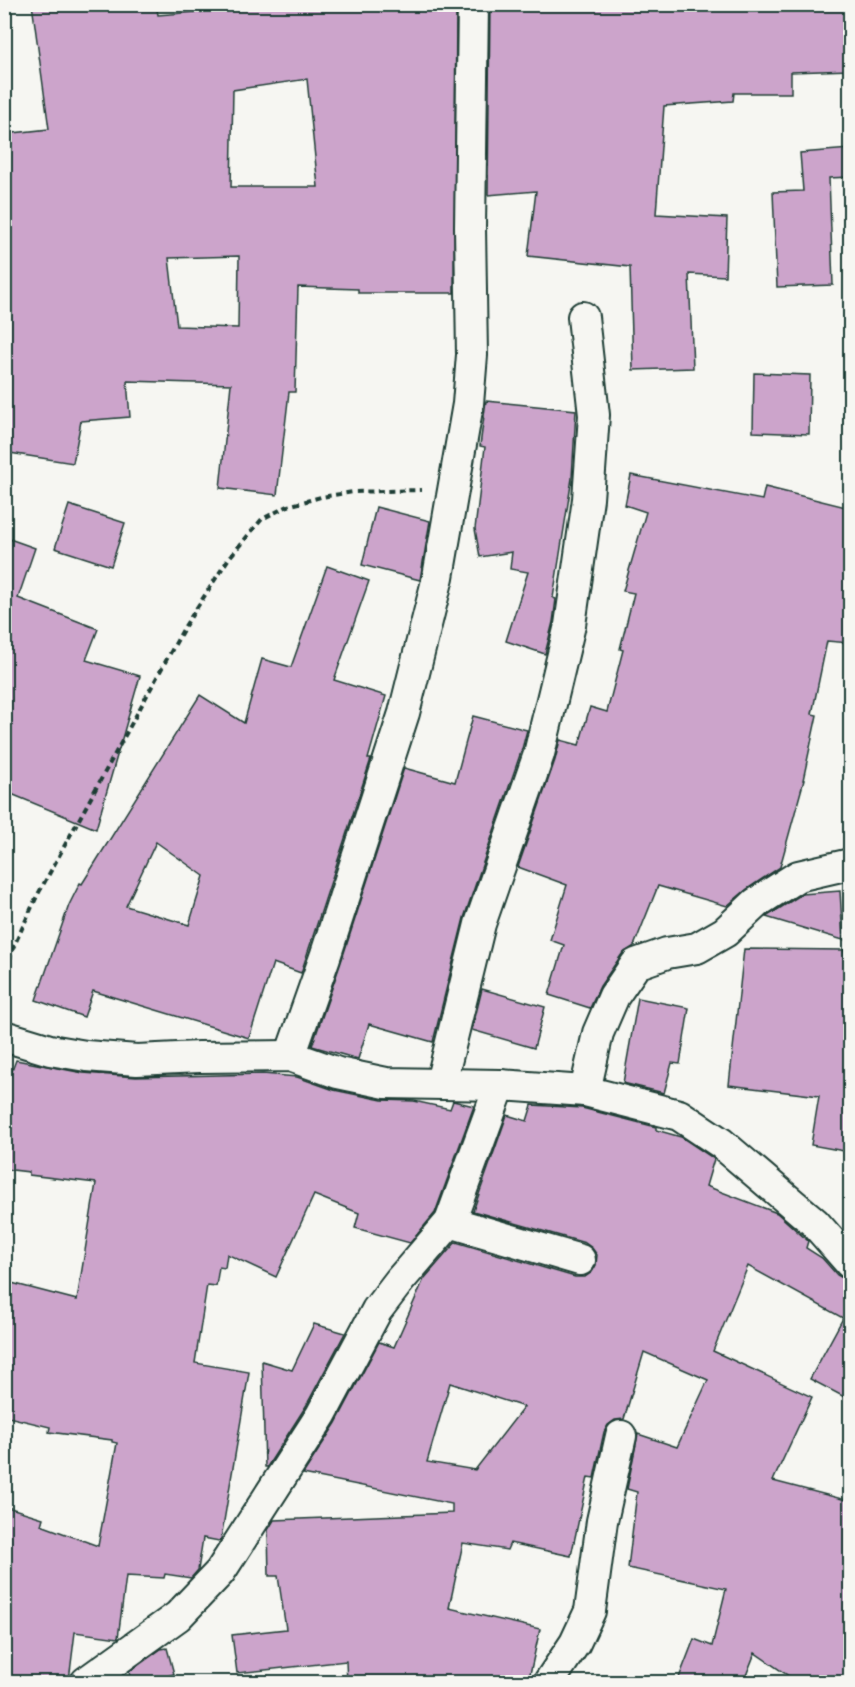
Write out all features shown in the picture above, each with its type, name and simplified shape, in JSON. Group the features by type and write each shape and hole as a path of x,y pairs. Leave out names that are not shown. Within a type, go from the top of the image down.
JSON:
{"street":[{"path":"290,1056 325,957 404,713 438,577 468,404 472,355 470,227 473,4"},
{"path":"441,1083 480,924 539,754 570,625 588,499 594,415 583,317"},
{"path":"585,1091 598,1034 614,996 636,964 667,953 697,948 725,932 756,903 798,876 850,864"},
{"path":"4,1036 50,1050 86,1056 137,1060 290,1056 338,1073 386,1083 500,1085 585,1091 679,1115 721,1143 815,1223 850,1263"},
{"path":"86,1683 178,1616 219,1572 321,1415 377,1310 450,1222 500,1085"},
{"path":"450,1222 580,1260"},
{"path":"549,1683 591,1611 602,1521 621,1436"}],"path":[{"path":"4,981 13,948 37,896 185,626 229,558 262,519 288,506 321,497 353,492 453,489"}],"building":[{"path":"32,4 156,4 158,15 247,8 247,4 456,4 454,293 358,293 358,289 298,287 295,392 289,392 277,495 220,488 231,384 127,381 130,417 81,421 73,463 10,453 4,388 4,134 49,129","holes":["307,79 318,187 231,187 233,90","239,256 238,328 177,326 169,258"]},
{"path":"490,4 849,4 850,70 791,72 791,93 734,93 733,101 664,106 656,214 727,218 725,276 689,274 693,368 633,370 630,267 528,256 536,191 488,195"},
{"path":"850,149 850,177 829,178 833,285 777,287 773,192 803,191 800,153"},
{"path":"754,373 810,375 809,434 753,432"},
{"path":"486,401 576,410 572,478 553,598 556,599 553,622 545,654 506,641 528,572 510,569 512,552 480,557 475,529 485,447 480,446"},
{"path":"631,475 762,500 765,487 850,508 850,643 827,641 812,714 817,715 804,780 780,867 747,889 727,906 658,886 634,946 622,954 600,986 590,1008 549,995 564,945 550,940 567,885 518,867 560,740 579,745 590,707 607,712 623,650 620,649 634,593 623,591 646,512 625,505"},
{"path":"69,505 125,523 111,566 55,548"},
{"path":"376,507 430,521 420,580 362,565"},
{"path":"4,537 35,548 18,598 98,629 86,660 140,676 96,829 4,791"},
{"path":"327,566 369,581 334,680 386,696 368,759 371,759 301,973 273,963 249,1038 93,991 84,1017 36,1000 69,905 80,883 82,884 200,695 244,723 262,659 291,667","holes":["156,842 204,876 189,925 126,906"]},
{"path":"473,716 527,730 464,918 433,1042 369,1024 358,1059 312,1046 404,768 455,782"},
{"path":"840,891 843,940 766,917 802,894"},
{"path":"744,949 844,950 847,987 850,987 850,1152 811,1145 819,1096 729,1085"},
{"path":"482,989 545,1007 534,1048 472,1030"},
{"path":"638,998 689,1008 680,1064 672,1063 664,1093 623,1083"},
{"path":"16,1060 83,1073 136,1077 263,1074 297,1077 334,1090 382,1100 414,1101 450,1109 453,1101 474,1106 435,1213 410,1243 355,1228 359,1213 314,1195 276,1277 227,1254 225,1268 219,1267 216,1286 207,1285 195,1363 249,1372 221,1539 219,1541 203,1538 198,1570 191,1578 165,1574 164,1578 126,1576 118,1638 75,1632 69,1680 4,1676 4,1506 43,1518 41,1525 98,1546 117,1443 112,1440 49,1432 50,1427 4,1416 4,1281 77,1300 96,1183 29,1175 29,1172 4,1169 4,1092"},
{"path":"532,1105 582,1108 656,1127 656,1130 681,1137 714,1159 706,1186 777,1213 808,1241 806,1248 822,1258 837,1275 850,1280 850,1400 810,1379 843,1318 748,1266 713,1351 812,1397 773,1481 850,1501 850,1683 799,1683 755,1653 743,1683 677,1683 694,1639 712,1646 726,1589 628,1568 637,1492 627,1489 638,1434 677,1447 708,1380 644,1352 624,1419 615,1420 604,1432 594,1478 588,1477 571,1556 510,1543 507,1550 463,1543 449,1608 540,1629 528,1683 347,1683 346,1661 237,1673 232,1635 286,1629 278,1576 269,1576 268,1530 274,1520 452,1513 452,1504 303,1474 336,1423 379,1342 394,1347 424,1279 456,1242 575,1277 585,1277 596,1265 597,1255 585,1243 473,1211 507,1115 527,1121","holes":["450,1383 524,1407 475,1470 427,1462"]},
{"path":"314,1324 345,1333 306,1406 265,1467 262,1361 292,1370"},
{"path":"167,1648 174,1674 142,1683 132,1683 129,1672 161,1649"}]}
